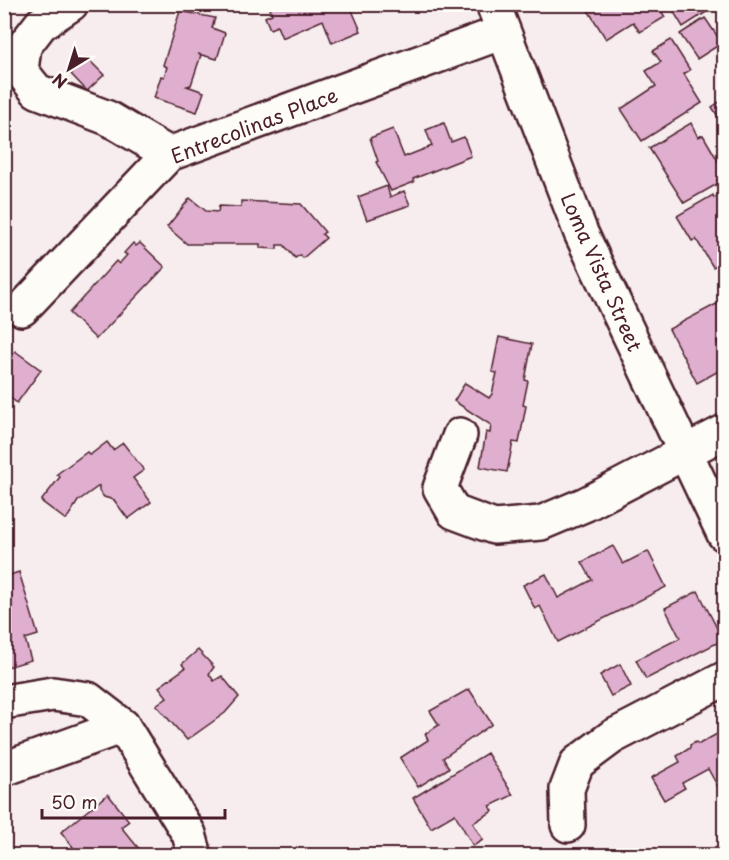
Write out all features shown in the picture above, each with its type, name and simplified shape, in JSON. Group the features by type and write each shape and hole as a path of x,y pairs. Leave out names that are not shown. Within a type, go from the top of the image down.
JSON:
{"street":[{"path":"71,4 41,24 24,46 21,71 37,91 108,118 169,154"},
{"name":"Entrecolinas Place","path":"22,309 169,154 498,18"},
{"name":"Loma Vista Street","path":"498,18 581,233 684,454 724,534"},
{"path":"460,435 440,488 454,512 494,527 541,523 586,504 724,432"},
{"path":"568,825 567,789 577,763 612,737 724,679"},
{"path":"4,702 53,694 88,699 123,726 189,834 195,855"},
{"path":"4,769 123,726"}],"building":[{"path":"273,4 356,4 351,8 361,31 332,43 323,20 282,38 277,26 270,29 265,17 272,14 269,6"},
{"path":"591,4 657,4 665,17 640,32 633,22 606,39 586,7"},
{"path":"669,4 703,4 708,11 683,27"},
{"path":"180,11 215,18 212,28 225,33 217,59 198,54 201,55 191,85 187,86 204,92 197,112 154,98 161,76 164,77 167,67 163,65"},
{"path":"705,18 722,43 697,59 680,34"},
{"path":"671,40 690,70 684,74 702,103 642,141 621,109 656,86 646,71 661,62 653,51"},
{"path":"87,58 104,75 87,91 71,74"},
{"path":"724,99 724,126 712,107"},
{"path":"444,123 451,142 464,137 471,156 413,179 414,182 391,191 376,162 378,161 370,138 393,129 404,157 432,146 426,130"},
{"path":"691,123 698,137 703,135 724,171 724,176 717,180 719,183 684,203 649,148"},
{"path":"387,186 390,197 404,191 410,205 367,220 358,197"},
{"path":"723,193 724,261 713,267 696,239 692,241 677,216 713,195 714,198"},
{"path":"190,198 206,211 218,212 219,206 241,207 241,201 301,204 325,232 322,234 326,238 303,258 300,255 295,258 284,245 277,245 277,249 260,248 260,244 187,244 167,227"},
{"path":"133,243 136,246 140,243 165,267 96,339 69,313 116,261 119,264 127,255 124,253"},
{"path":"724,300 724,333 722,334 724,339 717,342 724,357 724,368 697,383 669,329"},
{"path":"499,337 532,344 525,380 528,381 523,405 526,406 519,443 513,442 507,472 480,467 486,432 490,433 491,425 454,401 465,383 489,398 492,394 497,373 492,372"},
{"path":"15,351 41,370 17,403 4,393 4,366"},
{"path":"107,442 113,450 123,443 144,470 133,478 151,502 128,519 114,500 104,497 99,491 99,486 78,501 66,520 41,501 60,477 57,474 87,452 90,455"},
{"path":"613,546 623,564 648,551 666,587 558,642 540,606 535,609 523,585 546,574 558,598 592,580 582,562"},
{"path":"19,572 38,635 25,639 31,660 4,668 4,577"},
{"path":"698,591 723,640 646,679 636,660 680,638 665,608"},
{"path":"198,650 214,667 209,674 214,681 222,676 239,697 225,713 187,740 156,705 167,697 159,687 185,668 182,664"},
{"path":"620,664 631,686 611,696 600,675"},
{"path":"469,689 492,724 443,758 449,768 418,787 400,758 428,740 425,734 439,725 430,711"},
{"path":"724,730 724,793 722,794 708,769 682,783 685,788 664,800 651,778 680,762 677,756 690,748 690,745 696,742 699,744"},
{"path":"487,753 513,795 490,806 493,811 473,823 483,840 473,846 455,814 431,828 413,798"},
{"path":"108,794 129,821 121,827 145,856 80,856 61,832"}]}
